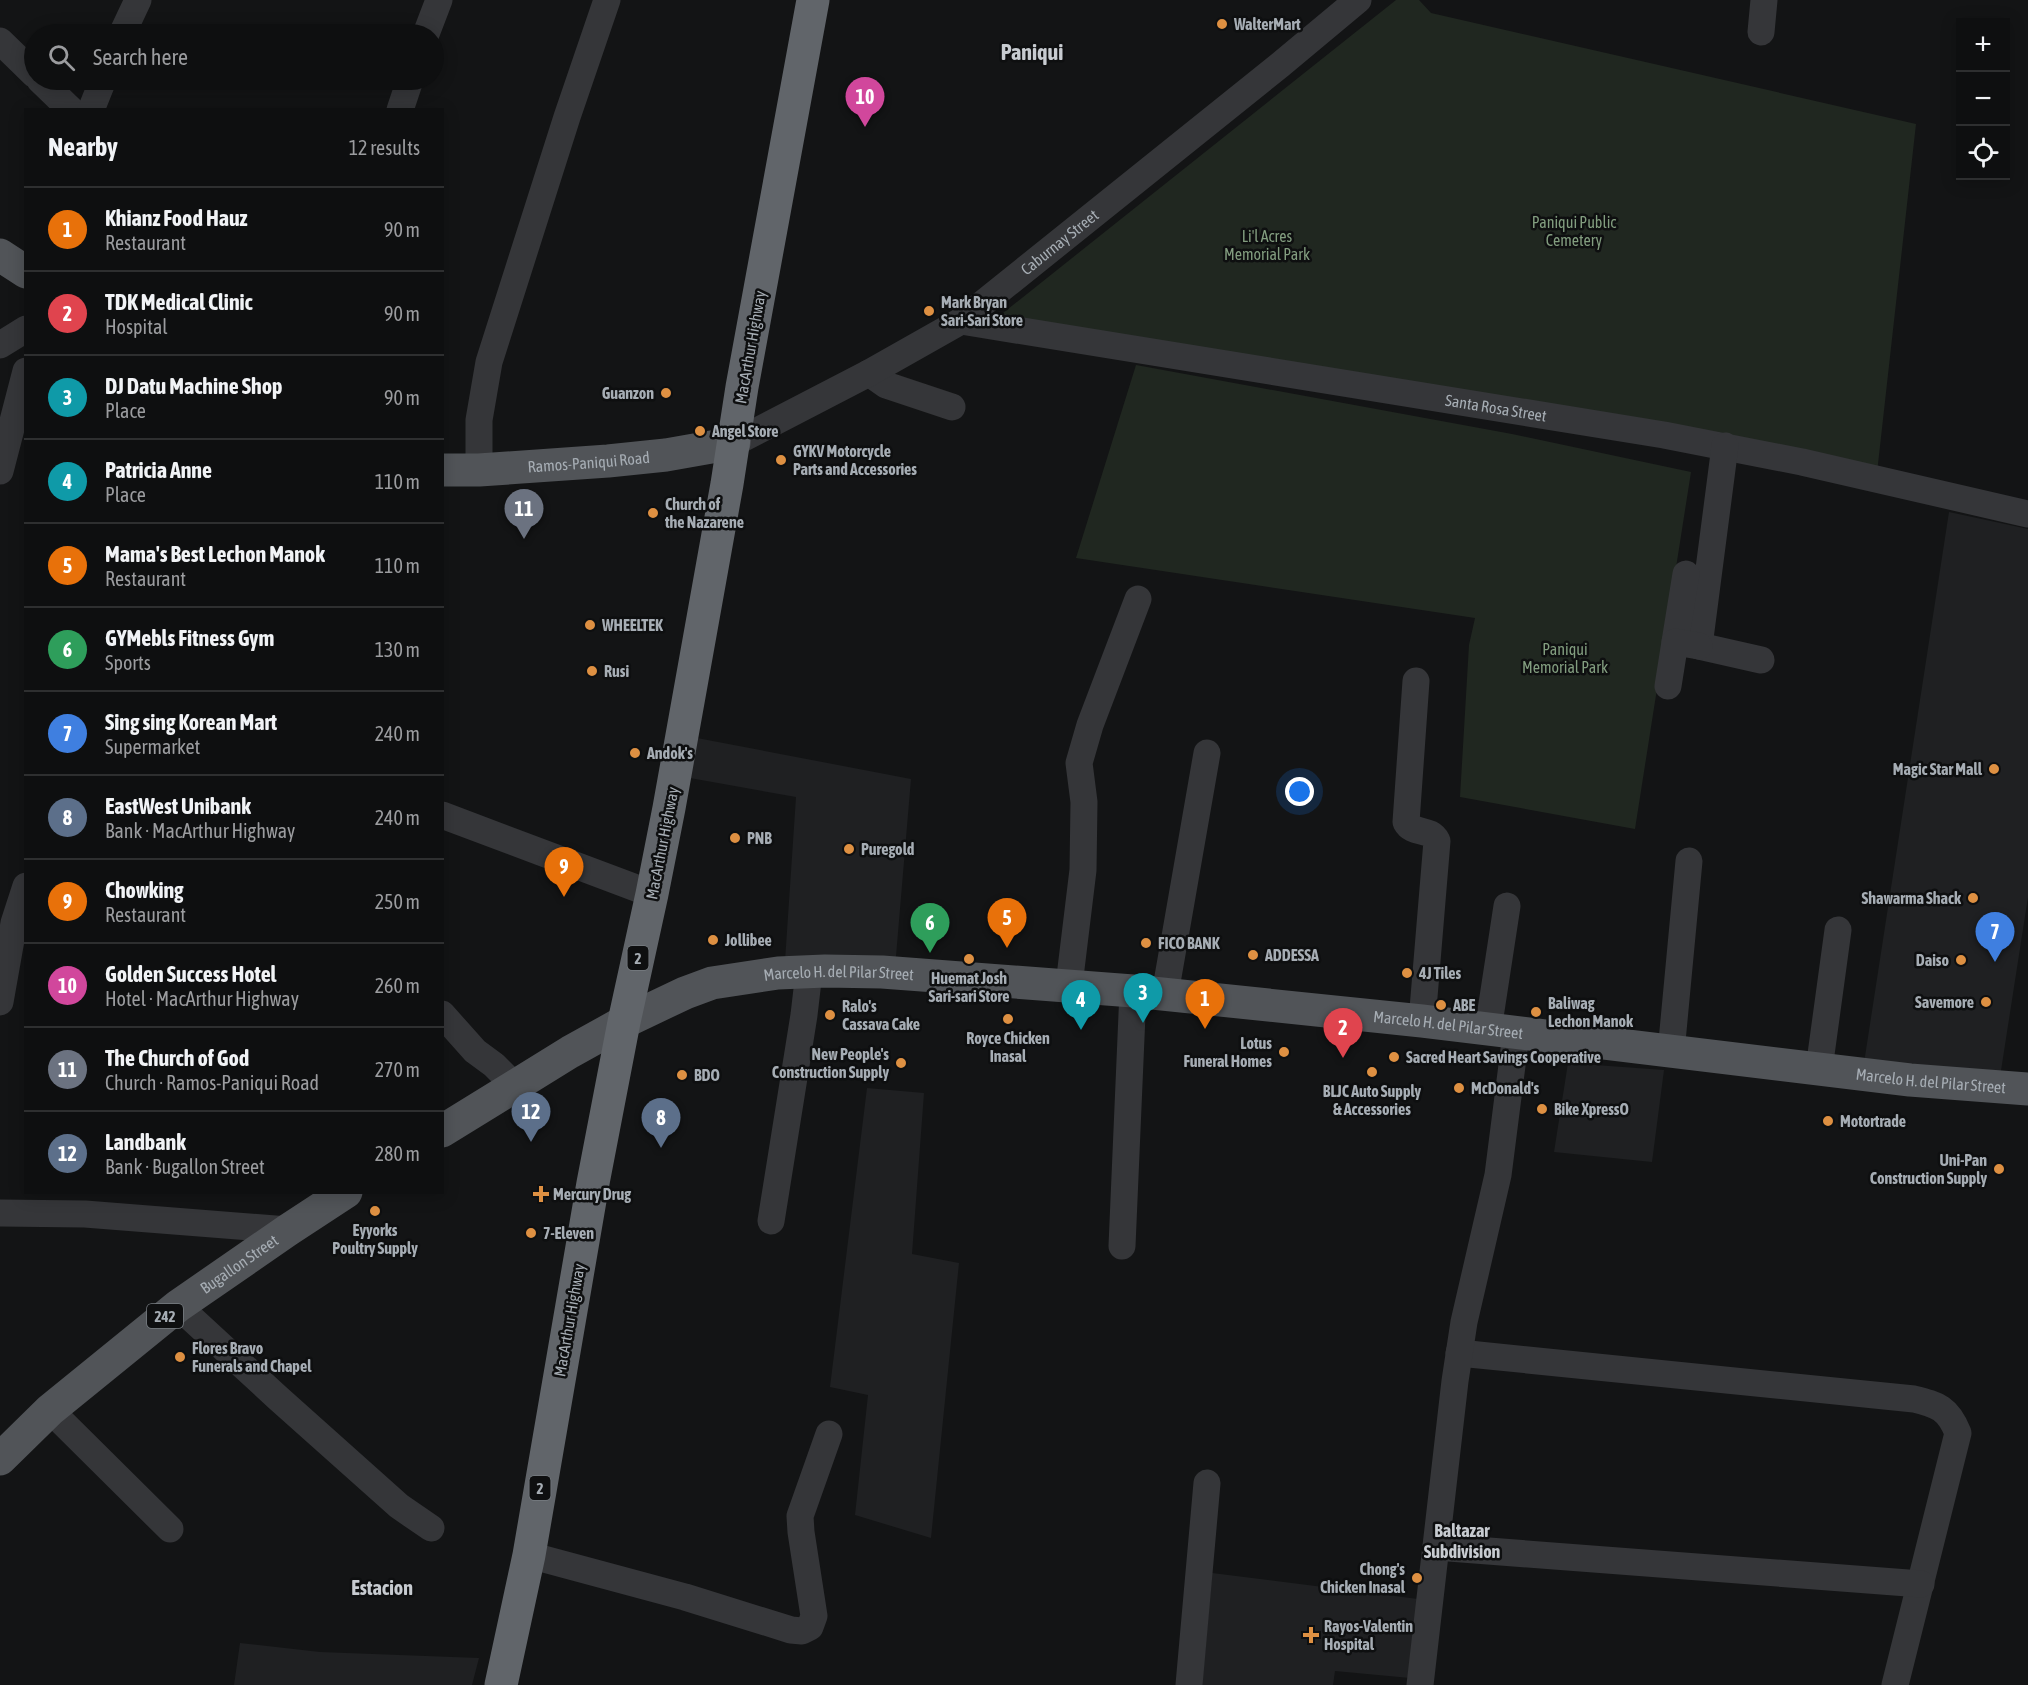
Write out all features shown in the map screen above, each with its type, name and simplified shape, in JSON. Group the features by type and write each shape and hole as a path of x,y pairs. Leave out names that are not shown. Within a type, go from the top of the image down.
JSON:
{"highway":[{"name":"MacArthur Highway","path":"501,1685 529,1555 593,1183 624,1022 652,894 813,0"}],"main road":[{"name":"Ramos-Paniqui Road","path":"444,470 479,470 666,455 734,443"},
{"name":"Marcelo H. del Pilar Street","path":"624,1022 712,982 778,973 882,972 1165,994 1422,1021 1910,1080 2028,1089"},
{"path":"444,1130 624,1022"},
{"name":"Bugallon Street","path":"0,1459 50,1410 178,1306 343,1194"}],"street":[{"path":"127,24 138,0"},
{"path":"430,24 439,0"},
{"path":"479,470 479,420 489,362 607,0"},
{"name":"Caburnay Street","path":"734,443 869,373 961,321 1358,0"},
{"path":"1761,32 1764,0"},
{"path":"0,41 24,64"},
{"path":"50,90 69,108"},
{"path":"92,108 99,90"},
{"path":"401,108 407,90"},
{"name":"Santa Rosa Street","path":"961,321 1725,446 2028,514"},
{"path":"0,345 24,330"},
{"path":"869,373 886,385 952,407"},
{"path":"0,471 24,379"},
{"path":"1668,686 1687,644 1725,446"},
{"path":"1686,574 1687,644"},
{"path":"1069,985 1083,870 1084,802 1079,763 1094,714 1138,599"},
{"path":"1687,644 1761,660"},
{"path":"1416,681 1406,822 1408,827 1414,830 1434,835 1437,841 1422,1021"},
{"path":"1165,994 1207,753"},
{"path":"444,816 652,894"},
{"path":"1671,1052 1689,861"},
{"path":"0,1002 14,923 24,892"},
{"path":"1420,1685 1459,1353 1498,1175 1507,906"},
{"path":"1819,1069 1838,930"},
{"path":"771,1221 804,1015 808,972"},
{"path":"1122,1246 1132,991"},
{"path":"444,1016 476,1051 515,1086"},
{"path":"0,1213 87,1203 288,1230"},
{"path":"178,1306 399,1506 430,1528"},
{"path":"1459,1353 1914,1399 1937,1405 1952,1417 1958,1433 1895,1685"},
{"path":"50,1410 170,1529"},
{"path":"529,1555 685,1597 775,1626 802,1631 810,1627 814,1616 800,1516 830,1434"},
{"path":"1189,1685 1207,1483"},
{"path":"1436,1547 1921,1584"}],"shaded area":[{"name":"Magic Star Mall","path":"1949,512 2028,529 2028,897 2000,1077 1864,1063"},
{"name":"Puregold","path":"697,738 911,779 895,968 785,961 796,797 690,778"},
{"path":"1568,1063 1664,1070 1652,1162 1554,1152"},
{"path":"867,1088 924,1093 912,1254 959,1263 931,1538 855,1515 868,1395 830,1387"},
{"name":"Rayos-Valentin Hospital","path":"1212,1573 1418,1599 1410,1678 1335,1671 1333,1685 1202,1685"},
{"path":"240,1643 320,1652 479,1658 472,1685 234,1685"}],"green space":[{"name":"Paniqui Public Cemetery","path":"1396,0 1419,0 1431,13 1916,124 1877,473 998,317"},
{"name":"Paniqui Memorial Park","path":"1136,365 1512,434 1691,472 1635,829 1460,797 1469,645 1475,618 1076,558"}],"place":[{"name":"WalterMart","path":"1222,24"},
{"name":"Golden Success Hotel","path":"865,127"},
{"name":"Mark Bryan Sari-Sari Store","path":"929,311"},
{"name":"Guanzon","path":"666,393"},
{"name":"Angel Store","path":"700,431"},
{"name":"GYKV Motorcycle Parts and Accessories","path":"781,460"},
{"name":"Church of the Nazarene","path":"653,513"},
{"name":"The Church of God","path":"524,539"},
{"name":"WHEELTEK","path":"590,625"},
{"name":"Rusi","path":"592,671"},
{"name":"Andok's","path":"635,753"},
{"name":"Magic Star Mall","path":"1994,769"},
{"name":"PNB","path":"735,838"},
{"name":"Puregold","path":"849,849"},
{"name":"Chowking","path":"564,897"},
{"name":"Shawarma Shack","path":"1973,898"},
{"name":"Jollibee","path":"713,940"},
{"name":"FICO BANK","path":"1146,943"},
{"name":"Mama's Best Lechon Manok","path":"1007,948"},
{"name":"GYMebls Fitness Gym","path":"930,953"},
{"name":"ADDESSA","path":"1253,955"},
{"name":"Huemat Josh Sari-sari Store","path":"969,959"},
{"name":"Daiso","path":"1961,960"},
{"name":"Sing sing Korean Mart","path":"1995,962"},
{"name":"4J Tiles","path":"1407,973"},
{"name":"Savemore","path":"1986,1002"},
{"name":"ABE","path":"1441,1005"},
{"name":"Baliwag Lechon Manok","path":"1536,1012"},
{"name":"Ralo's Cassava Cake","path":"830,1015"},
{"name":"Royce Chicken Inasal","path":"1008,1019"},
{"name":"DJ Datu Machine Shop","path":"1143,1023"},
{"name":"Khianz Food Hauz","path":"1205,1029"},
{"name":"Patricia Anne","path":"1081,1030"},
{"name":"Lotus Funeral Homes","path":"1284,1052"},
{"name":"Sacred Heart Savings Cooperative","path":"1394,1057"},
{"name":"TDK Medical Clinic","path":"1343,1058"},
{"name":"New People's Construction Supply","path":"901,1063"},
{"name":"BLJC Auto Supply & Accessories","path":"1372,1072"},
{"name":"BDO","path":"682,1075"},
{"name":"McDonald's","path":"1459,1088"},
{"name":"Bike XpressO","path":"1542,1109"},
{"name":"Motortrade","path":"1828,1121"},
{"name":"Landbank","path":"531,1142"},
{"name":"EastWest Unibank","path":"661,1148"},
{"name":"Uni-Pan Construction Supply","path":"1999,1169"},
{"name":"Mercury Drug","path":"541,1194"},
{"name":"Eyyorks Poultry Supply","path":"375,1211"},
{"name":"7-Eleven","path":"531,1233"},
{"name":"Flores Bravo Funerals and Chapel","path":"180,1357"},
{"name":"Chong's Chicken Inasal","path":"1417,1578"},
{"name":"Rayos-Valentin Hospital","path":"1311,1635"}],"district":[{"name":"Paniqui","path":"1032,52"},
{"name":"Baltazar Subdivision","path":"1462,1540"},
{"name":"Estacion","path":"382,1587"}],"park label":[{"name":"Li'l Acres Memorial Park","path":"1267,245"}]}
